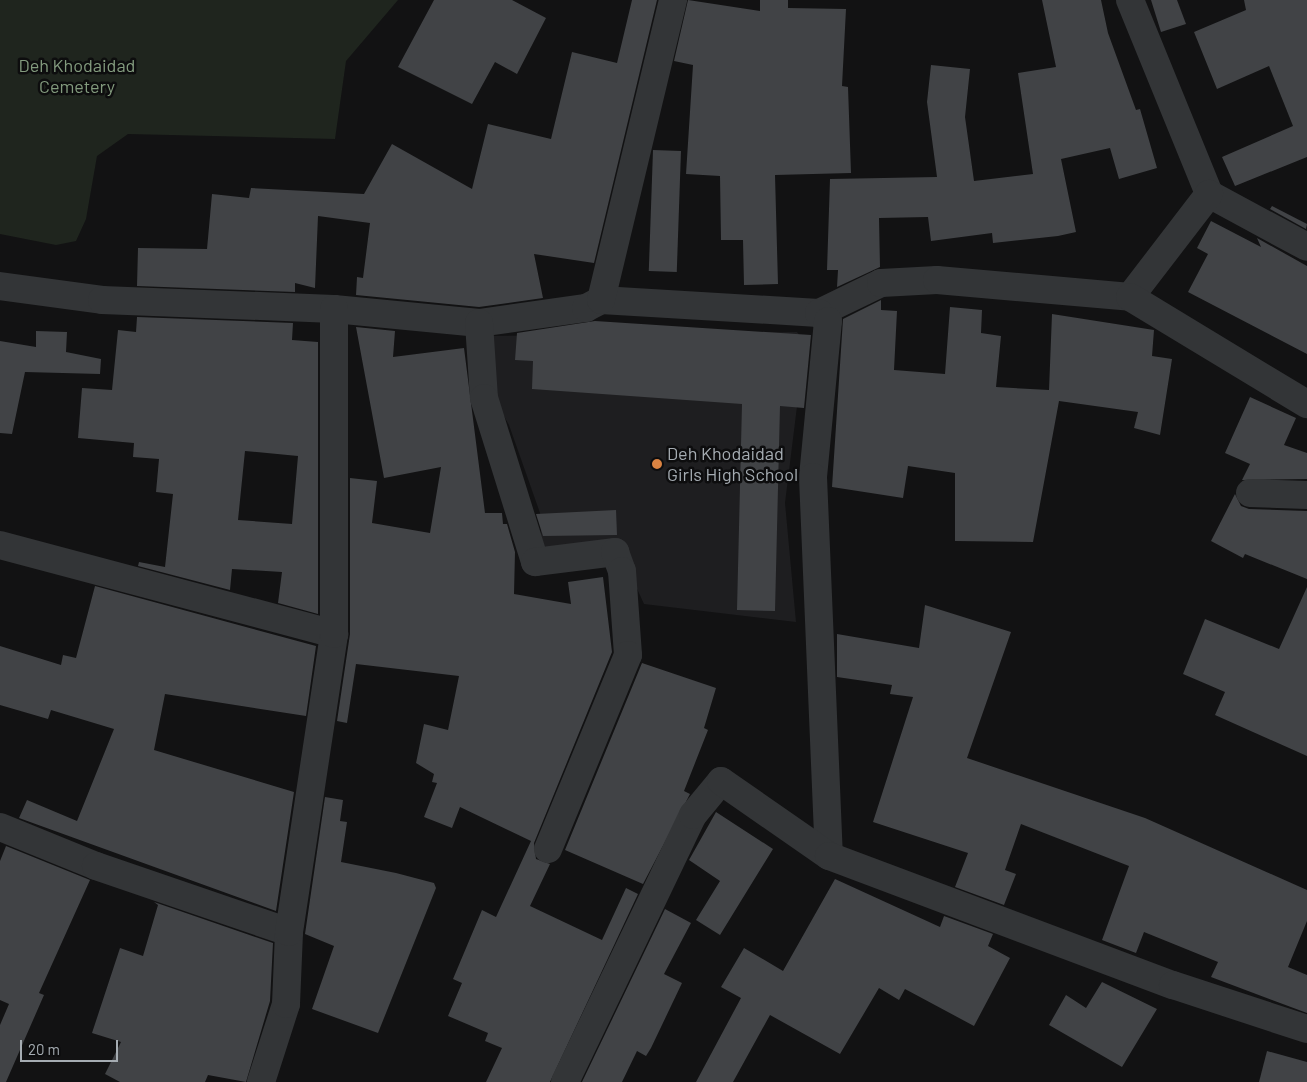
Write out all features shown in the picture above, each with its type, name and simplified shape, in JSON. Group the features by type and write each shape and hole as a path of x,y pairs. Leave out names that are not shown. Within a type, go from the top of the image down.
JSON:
{"street":[{"path":"601,300 674,0"},
{"path":"1130,0 1209,194 1307,247"},
{"path":"1130,297 1209,194"},
{"path":"0,286 102,300 334,309 479,323 586,308 601,300 819,312 881,283 936,280 1130,297 1307,404"},
{"path":"261,1082 286,1004 289,932 334,634 334,309"},
{"path":"819,312 828,321 814,477 829,856"},
{"path":"479,323 484,398 535,562 615,552 622,571 628,655 548,849"},
{"path":"1250,493 1307,495"},
{"path":"0,545 334,634"},
{"path":"565,1082 693,815 721,781 829,856 1173,985 1307,1028"},
{"path":"0,827 96,866 289,932"}],"shaded area":[{"name":"Deh Khodaidad Girls High School","path":"797,332 805,342 785,503 796,622 644,604 617,545 542,549 540,513 509,425 489,390 484,336"}],"green space":[{"name":"Deh Khodaidad Cemetery","path":"0,0 398,0 346,61 335,139 128,134 97,156 86,219 76,241 56,245 0,234"}],"building":[{"path":"434,0 512,0 546,18 517,74 495,62 472,104 398,67"},
{"path":"632,0 657,0 594,263 534,254 543,298 479,307 356,295 357,277 363,278 370,223 318,216 315,288 295,283 295,292 137,286 138,248 207,249 212,194 249,198 251,188 364,194 392,144 472,189 488,124 551,139 572,52 617,63"},
{"path":"688,0 760,11 760,0 788,0 788,8 846,9 842,86 848,87 851,173 775,175 778,284 744,285 743,240 721,240 720,176 686,174 693,65 674,61"},
{"path":"1042,0 1101,0 1108,33 1136,110 1140,109 1157,168 1119,179 1110,148 1061,159 1076,232 1058,236 993,243 992,233 931,241 928,217 879,218 880,267 837,287 838,270 827,270 830,179 937,177 927,102 931,65 970,69 965,117 974,181 1033,174 1018,73 1056,67"},
{"path":"1151,0 1177,0 1186,24 1161,32"},
{"path":"1244,0 1307,0 1307,157 1235,186 1222,157 1293,126 1269,66 1217,89 1194,32 1246,10"},
{"path":"653,150 681,151 677,272 649,271"},
{"path":"1272,206 1307,224 1306,229 1270,209"},
{"path":"1211,221 1261,247 1257,238 1307,266 1307,354 1188,292 1208,254 1197,248"},
{"path":"881,300 881,310 897,311 894,370 945,374 950,307 982,310 981,333 1001,336 996,387 1049,390 1052,314 1154,330 1152,356 1172,359 1160,435 1134,428 1138,412 1059,401 1033,542 955,541 955,473 908,466 903,498 832,487 843,319"},
{"path":"137,317 293,323 292,340 318,342 318,614 278,603 282,572 232,569 230,590 138,566 139,562 165,567 173,494 156,492 159,459 133,457 134,443 78,438 82,388 112,390 118,330 136,332","holes":["245,451 298,456 292,524 238,520"]},
{"path":"595,321 811,335 804,408 780,406 775,611 737,610 742,404 532,389 533,361 515,360 517,333"},
{"path":"356,327 395,331 393,357 464,348 485,513 502,513 503,524 507,524 515,552 514,594 571,604 568,582 603,577 612,652 534,843 536,859 550,864 530,906 602,940 626,888 638,894 550,1082 486,1082 502,1048 485,1041 488,1033 448,1016 462,983 453,979 482,910 496,917 531,841 460,807 452,828 424,817 437,783 432,782 434,774 416,763 424,724 448,730 459,676 356,664 347,723 337,721 350,634 350,478 377,481 372,523 430,533 441,467 384,478"},
{"path":"36,331 67,332 66,352 101,359 100,374 25,372 12,434 0,433 0,341 36,347"},
{"path":"1250,397 1296,418 1284,445 1307,453 1307,479 1242,480 1250,464 1225,453"},
{"path":"1235,494 1241,506 1249,509 1307,511 1307,579 1245,554 1243,558 1211,541"},
{"path":"616,510 617,535 543,536 536,514"},
{"path":"95,586 316,646 306,716 165,694 154,750 294,792 276,911 19,818 27,800 77,821 114,729 51,710 48,719 0,705 0,646 61,665 63,655 76,658"},
{"path":"1307,587 1307,756 1215,715 1225,692 1183,674 1205,619 1279,649"},
{"path":"925,605 1011,632 967,758 1145,818 1307,890 1307,921 1288,967 1307,975 1307,1013 1211,977 1218,962 1144,932 1136,953 1102,940 1129,866 1021,824 1005,870 1016,874 1004,905 955,887 968,853 873,822 913,697 890,694 892,685 837,677 837,634 919,648"},
{"path":"642,663 716,688 704,728 708,730 684,791 690,794 643,884 565,850"},
{"path":"325,797 343,800 340,821 347,822 341,862 434,883 436,888 378,1033 312,1009 334,946 305,934"},
{"path":"716,812 773,849 720,935 696,920 720,881 689,860"},
{"path":"6,846 90,880 39,993 44,995 6,1082 0,1082 0,1025 9,1004 0,1000 0,861"},
{"path":"835,879 940,927 944,916 993,934 988,946 1010,958 974,1026 905,989 899,1000 879,988 840,1054 770,1015 733,1082 696,1082 741,998 721,987 744,948 783,971"},
{"path":"154,902 273,943 270,1001 246,1082 208,1075 205,1082 120,1082 105,1074 121,1042 92,1033 120,948 143,956 158,905"},
{"path":"665,909 691,923 664,974 682,983 651,1048 646,1056 637,1051 622,1082 582,1082"},
{"path":"1102,982 1157,1009 1122,1067 1049,1025 1066,995 1086,1008"},
{"path":"1267,1051 1307,1062 1307,1082 1259,1082"}],"place":[{"name":"Deh Khodaidad Girls High School","path":"657,464"}]}
